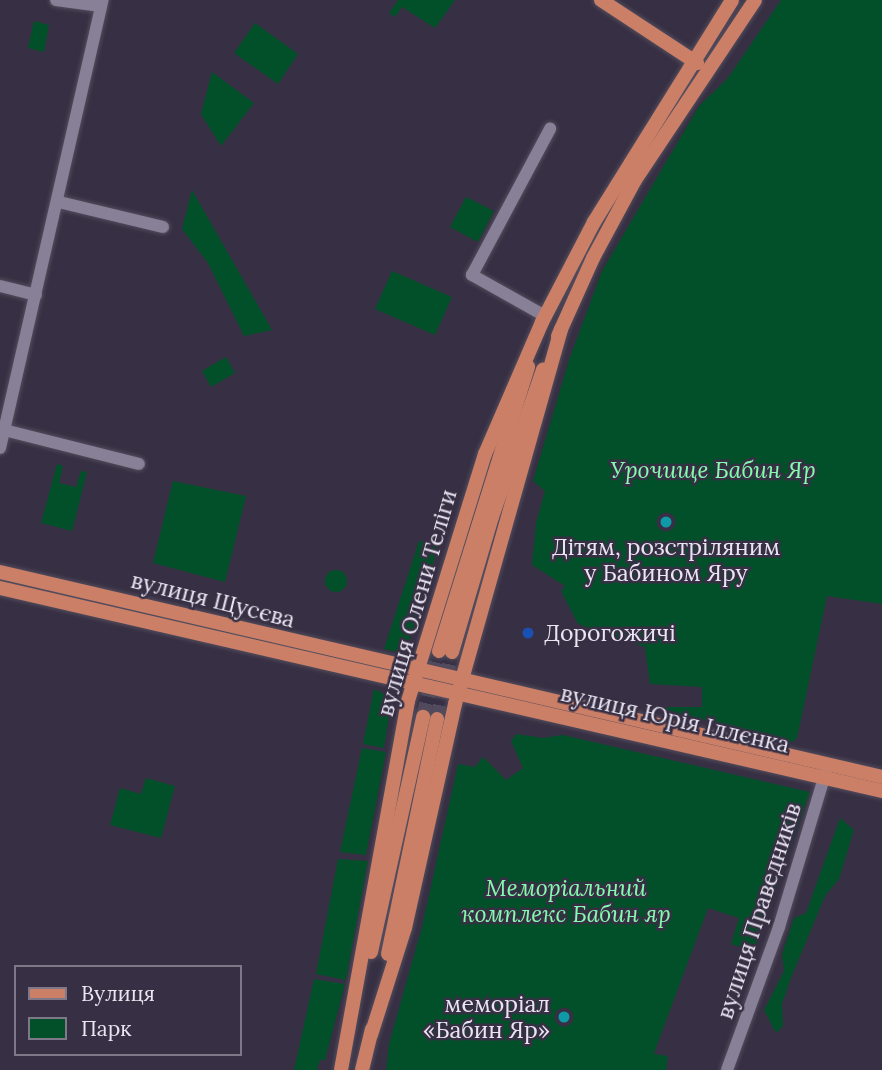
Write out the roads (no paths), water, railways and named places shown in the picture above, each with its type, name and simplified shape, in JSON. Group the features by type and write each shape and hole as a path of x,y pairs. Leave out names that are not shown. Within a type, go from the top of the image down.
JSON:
{"main road":[{"path":"601,0 707,69"},
{"name":"вулиця Олени Теліги","path":"350,1031 415,677 485,454 543,319 594,222 692,60 732,0"},
{"name":"вулиця Олени Теліги","path":"543,319 446,651 561,329 624,199 707,69 755,0"},
{"name":"вулиця Олени Теліги","path":"362,1070 405,928 460,686 561,329"},
{"name":"вулиця Щусєва","path":"0,572 415,677"},
{"name":"вулиця Щусєва","path":"0,588 415,677"},
{"name":"вулиця Юрія Іллєнка","path":"415,677 826,771 882,791"},
{"name":"вулиця Олени Теліги","path":"341,1070 430,718 371,1035"},
{"name":"вулиця Юрія Іллєнка","path":"826,771 882,777"}],"street":[{"path":"0,448 59,202 102,3 56,0"},
{"path":"543,319 472,275 550,129"},
{"path":"59,202 163,227"},
{"path":"0,286 36,295"},
{"path":"4,430 139,464"},
{"name":"вулиця Праведників","path":"727,1070 826,771"}],"tunnel":[{"path":"423,717 439,651"},
{"path":"437,719 452,652"}],"place":[{"name":"Дітям, розстріляним у Бабином Яру","path":"666,522"},
{"name":"Дорогожичі","path":"528,633"},
{"name":"меморіал «Бабин Яр»","path":"564,1017"}],"park label":[{"name":"Урочище Бабин Яр","path":"713,470"},
{"name":"Меморіальний комплекс Бабин яр","path":"566,901"}]}
